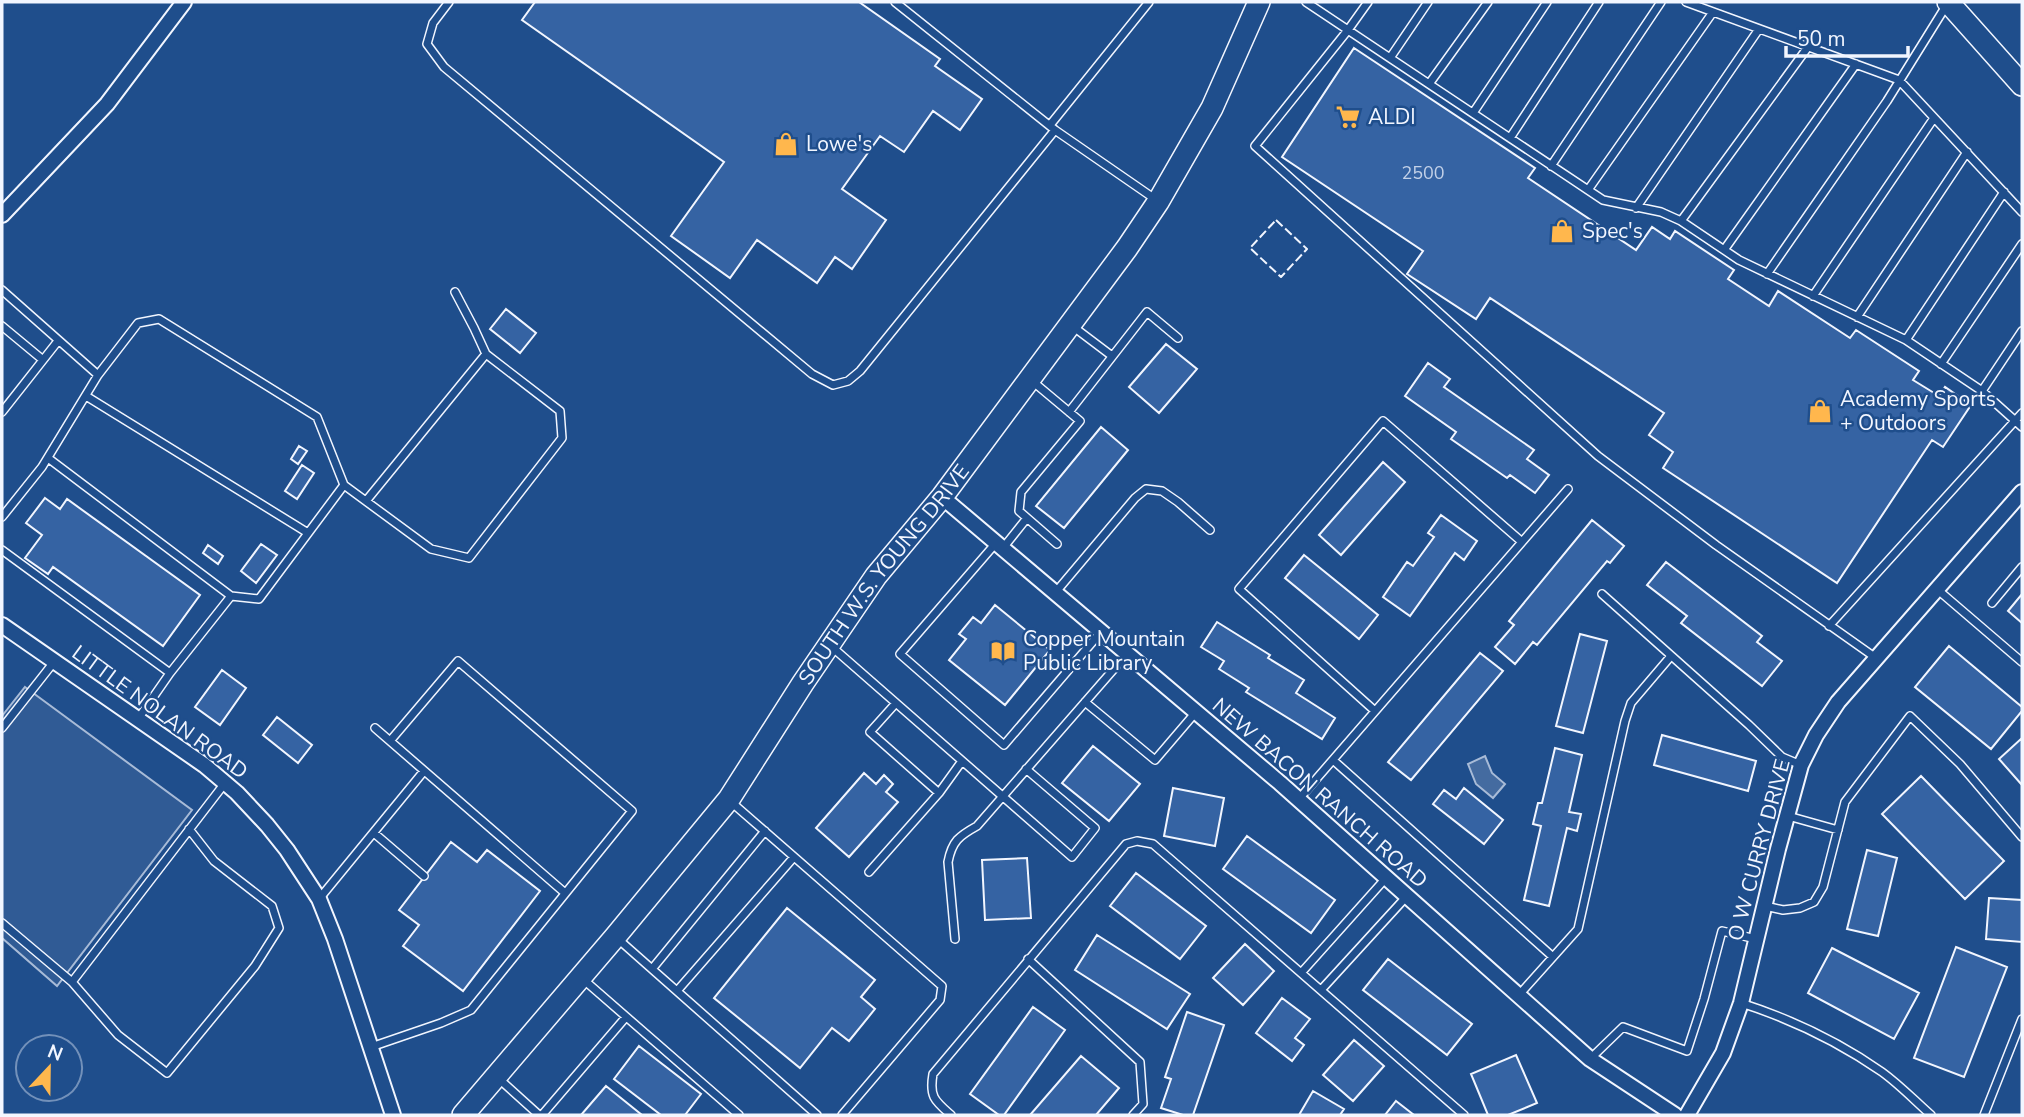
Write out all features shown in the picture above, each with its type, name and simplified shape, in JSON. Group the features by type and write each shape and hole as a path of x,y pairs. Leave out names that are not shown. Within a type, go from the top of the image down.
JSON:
{"main road":[{"name":"SOUTH W.S. YOUNG DRIVE","path":"463,1115 729,799 876,576 942,497 1128,248 1212,108 1259,2"},
{"path":"1949,2 2022,85"}],"street":[{"path":"2,215 107,104 184,2"},
{"name":"O W CURRY DRIVE","path":"1687,1115 1723,1054 1741,1003 1801,765 1816,734 1838,702 2022,495"},
{"name":"NEW BACON RANCH ROAD","path":"942,497 1298,800 1590,1059 1675,1115"},
{"name":"LITTLE NOLAN ROAD","path":"2,625 204,765 237,793 274,833 319,899 335,939 393,1115"}],"lane":[{"path":"449,2 433,23 427,44 444,67 812,374 833,385 848,381 860,371 1149,2"},
{"path":"895,2 1053,127 1158,202"},
{"path":"1306,2 1603,200 1661,212 1681,221 1739,260 1906,340 1982,391 2019,424"},
{"path":"1368,2 1255,146 1598,456 1716,545 1877,659"},
{"path":"1390,58 1429,2"},
{"path":"1429,84 1488,2"},
{"path":"1473,113 1547,2"},
{"path":"1510,138 1599,2"},
{"path":"1551,166 1661,2"},
{"path":"1686,2 1899,80 2022,212"},
{"path":"1767,274 1949,2"},
{"path":"1588,190 1713,12"},
{"path":"1636,208 1759,29"},
{"path":"1681,221 1808,47"},
{"path":"1724,250 1856,64"},
{"path":"1813,296 1934,118"},
{"path":"1857,317 1967,152"},
{"path":"1906,340 2004,192"},
{"path":"1941,364 2022,244"},
{"path":"2,290 98,375"},
{"path":"2,517 42,467 98,375 138,323 159,319 317,417 344,485 431,549 469,558 562,438 560,411 486,354 454,292"},
{"path":"1069,412 1147,312 1178,338"},
{"path":"1070,325 1112,356"},
{"path":"2,326 43,360"},
{"path":"1982,391 2022,331"},
{"path":"2,412 58,341"},
{"path":"366,501 486,354"},
{"path":"1030,379 1080,421 1021,492 1019,511 1057,544"},
{"path":"86,396 308,533"},
{"path":"1829,626 2019,424 2022,413"},
{"path":"1375,711 1239,589 1383,421 1522,542"},
{"path":"48,458 231,596 259,599 344,485"},
{"path":"1055,593 1135,498 1146,489 1162,491 1210,530"},
{"path":"1298,800 1568,489"},
{"path":"1027,518 900,654 1004,745 1101,632"},
{"path":"2,551 170,673"},
{"path":"1992,603 2022,567"},
{"path":"1938,590 2022,663"},
{"path":"1602,594 1782,757 1801,765"},
{"path":"138,719 170,673 231,596"},
{"path":"829,644 1072,857 1095,828 1026,769"},
{"path":"954,939 948,862 950,850 958,837 977,826 1127,654"},
{"path":"1518,996 1578,929 1625,721 1631,704 1671,656"},
{"path":"2,729 54,662"},
{"path":"370,1047 442,1023 471,1010 632,811 458,662 390,741"},
{"path":"1085,702 1155,761 1196,712"},
{"path":"896,703 870,732 939,793"},
{"path":"1764,906 1783,911 1814,902 1823,887 1845,802 1910,716 1960,764 2022,837"},
{"path":"375,728 565,893"},
{"path":"1333,760 1553,957"},
{"path":"869,872 939,793 962,761"},
{"path":"319,899 425,771"},
{"path":"72,982 225,783"},
{"path":"729,799 942,986 940,1000 842,1115"},
{"path":"1787,816 1838,830"},
{"path":"2,923 72,982 118,1035 167,1073 255,966 279,928 272,906 214,862 189,829"},
{"path":"652,969 765,831"},
{"path":"374,833 424,876"},
{"path":"951,1115 935,1101 930,1090 933,1074 1126,844 1137,841 1153,844 1464,1115"},
{"path":"677,991 794,857"},
{"path":"1301,973 1386,878"},
{"path":"1321,990 1406,897"},
{"path":"1590,1059 1623,1027 1686,1051 1704,999 1721,931 1756,939"},
{"path":"615,937 817,1115"},
{"path":"1028,959 1140,1062 1143,1104 1133,1115"},
{"path":"581,977 739,1115"},
{"path":"1741,1003 1772,1013 1830,1041 1884,1073 1931,1115"},
{"path":"496,1077 540,1115 626,1017"},
{"path":"1984,1115 2022,1019"}],"shaded area":[{"path":"25,687 192,810 57,986 2,938 2,716"},
{"path":"1485,756 1492,773 1505,784 1493,798 1476,784 1468,764"}],"building":[{"name":"Lowe's","path":"535,2 859,2 940,59 935,66 982,99 960,130 933,111 904,152 880,136 842,189 886,220 852,269 835,257 817,283 757,240 730,278 671,236 724,162 522,20"},
{"path":"1354,48 1535,168 1528,178 1636,250 1652,227 1670,239 1675,231 1734,270 1728,279 1769,306 1778,291 1850,338 1856,330 1919,371 1913,380 1939,396 1945,387 1971,405 1943,447 1932,440 1837,583 1663,468 1673,452 1649,435 1664,413 1490,298 1476,319 1407,274 1423,251 1282,157"},
{"path":"506,309 536,333 520,353 490,329"},
{"path":"1166,344 1197,369 1159,413 1129,387"},
{"path":"1428,363 1450,379 1444,387 1534,450 1527,459 1549,475 1535,493 1510,475 1507,478 1451,439 1456,432 1405,396"},
{"path":"1101,427 1128,450 1064,528 1036,506"},
{"path":"299,446 307,451 298,464 291,459"},
{"path":"1383,462 1405,482 1341,555 1319,535"},
{"path":"302,465 314,473 297,499 285,491"},
{"path":"45,498 60,509 67,499 200,595 163,646 53,567 48,574 25,558 42,535 26,523"},
{"path":"1441,515 1477,541 1464,560 1455,553 1410,616 1383,597 1407,562 1413,566 1434,537 1428,533"},
{"path":"1592,520 1624,546 1610,563 1607,561 1537,645 1533,642 1515,664 1495,647 1514,625 1509,621"},
{"path":"261,544 277,555 256,583 241,571"},
{"path":"208,545 223,556 218,564 203,553"},
{"path":"1304,555 1378,615 1359,639 1285,578"},
{"path":"1666,562 1762,636 1757,642 1782,661 1762,686 1681,623 1687,616 1647,585"},
{"path":"2022,594 2022,623 2008,611"},
{"path":"995,605 1050,650 1005,705 949,660 966,639 959,634 973,617 981,623"},
{"path":"1217,622 1304,680 1296,693 1335,718 1322,739 1246,692 1249,688 1219,669 1224,661 1201,647"},
{"path":"1580,634 1607,641 1583,733 1556,726"},
{"path":"1949,646 2022,707 2022,711 1991,749 1915,687"},
{"path":"1480,653 1503,671 1411,780 1388,762"},
{"path":"222,670 246,688 220,725 195,707"},
{"path":"277,717 312,745 298,763 263,735"},
{"path":"1662,735 1756,761 1748,791 1654,765"},
{"path":"2022,738 2022,785 1999,759"},
{"path":"1093,746 1140,784 1109,821 1062,783"},
{"path":"1555,748 1582,755 1569,812 1581,814 1577,831 1567,828 1549,906 1524,900 1541,826 1533,824 1538,803 1542,803"},
{"path":"864,773 876,784 884,775 893,784 886,792 898,802 849,857 816,828"},
{"path":"1921,776 2004,861 1965,899 1882,814"},
{"path":"1173,788 1224,798 1215,846 1164,836"},
{"path":"1464,788 1503,820 1484,844 1433,804 1444,790 1456,799"},
{"path":"1247,836 1335,900 1311,933 1223,869"},
{"path":"451,842 477,862 487,850 540,891 463,991 403,946 419,925 399,910"},
{"path":"1867,850 1897,858 1878,936 1847,929"},
{"path":"1027,858 1031,918 985,920 982,860"},
{"path":"1136,873 1206,926 1180,959 1110,906"},
{"path":"1989,898 2022,900 2022,942 1986,939"},
{"path":"787,908 875,980 861,997 875,1009 849,1041 832,1028 800,1068 714,998"},
{"path":"1097,935 1190,994 1167,1029 1075,970"},
{"path":"1245,944 1274,971 1243,1005 1213,978"},
{"path":"1956,947 2007,967 1964,1077 1914,1058"},
{"path":"1832,948 1919,993 1894,1039 1808,993"},
{"path":"1388,959 1472,1024 1447,1055 1363,990"},
{"path":"1282,998 1310,1019 1295,1038 1304,1045 1292,1061 1256,1033"},
{"path":"1033,1007 1065,1030 1004,1115 999,1115 970,1094"},
{"path":"1187,1012 1224,1025 1193,1115 1183,1115 1161,1108 1171,1079 1165,1077"},
{"path":"1354,1040 1384,1066 1353,1101 1323,1075"},
{"path":"639,1046 701,1094 685,1115 661,1115 614,1079"},
{"path":"1516,1055 1537,1103 1508,1115 1488,1115 1471,1074"},
{"path":"1081,1056 1119,1088 1096,1115 1030,1115"},
{"path":"606,1086 642,1115 581,1115"},
{"path":"1313,1091 1344,1109 1340,1115 1299,1115"},
{"path":"1396,1101 1414,1115 1385,1115"}],"fence":[{"path":"1276,220 1307,249 1281,277 1250,248 1276,220"}],"place":[{"name":"ALDI","path":"1348,117"},
{"name":"Lowe's","path":"786,144"},
{"name":"Spec's","path":"1562,231"},
{"name":"Academy Sports + Outdoors","path":"1820,411"},
{"name":"Copper Mountain Public Library","path":"1003,651"}]}
